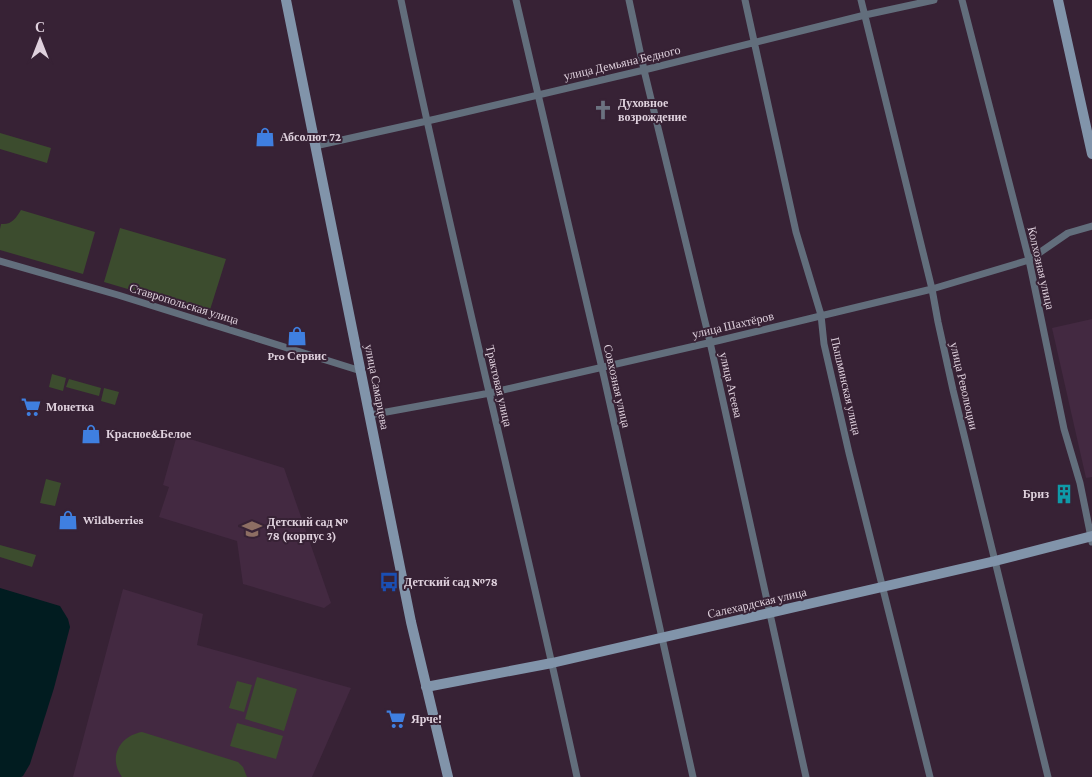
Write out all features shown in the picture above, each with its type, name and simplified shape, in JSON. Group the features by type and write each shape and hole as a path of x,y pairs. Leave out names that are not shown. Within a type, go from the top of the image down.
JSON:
{"street":[{"name":"улица Самарцева","path":"286,0 411,622 448,777"},
{"name":"Трактовая улица","path":"401,0 426,121 577,777"},
{"name":"Совхозная улица","path":"516,0 602,367 693,777"},
{"name":"улица Агеева","path":"629,0 644,70 710,342 806,777"},
{"name":"Пышминская улица","path":"745,0 796,232 821,315 824,344 847,444 930,777"},
{"name":"улица Революции","path":"861,0 932,289 953,390 1048,777"},
{"name":"улица Демьяна Бедного","path":"314,146 538,95 865,15 934,0"},
{"name":"Колхозная улица","path":"962,0 1029,260 1064,429 1080,483 1092,538"},
{"path":"1058,0 1092,154"},
{"name":"улица Шахтёров","path":"370,415 490,393 932,289 1029,260 1068,233 1092,226"},
{"name":"Ставропольская улица","path":"0,261 118,295 361,371"},
{"name":"Салехардская улица","path":"426,687 552,663 1092,538"}],"shaded area":[{"path":"1092,319 1092,477 1086,478 1052,328"},
{"name":"Детский сад № 78 (корпус 3)","path":"177,435 284,468 331,603 324,608 243,584 237,541 159,517 169,487 163,485"},
{"path":"0,588 60,606 68,619 70,627 54,688 30,764 21,777 0,777"},
{"path":"123,589 203,614 197,645 351,688 312,777 73,777"}],"green space":[{"path":"0,133 51,148 47,163 0,149"},
{"path":"21,210 95,232 83,274 0,250 1,224 11,222"},
{"path":"120,228 226,259 209,313 104,282"},
{"path":"52,374 66,378 63,391 49,387"},
{"path":"69,379 101,388 99,396 66,387"},
{"path":"104,388 119,392 115,405 101,401"},
{"path":"46,479 61,483 55,506 40,503"},
{"path":"0,545 36,555 32,567 0,557"},
{"path":"257,677 297,689 284,731 245,719"},
{"path":"237,681 252,685 244,712 229,708"},
{"path":"237,723 283,736 276,759 230,746"},
{"path":"142,732 238,762 243,767 247,777 122,777 116,763 118,749 127,738"}],"place":[{"name":"Духовное возрождение","path":"603,110"},
{"name":"Абсолют 72","path":"265,137"},
{"name":"Pro Сервис","path":"297,336"},
{"name":"Монетка","path":"31,407"},
{"name":"Красное&Белое","path":"91,434"},
{"name":"Бриз","path":"1064,494"},
{"name":"Wildberries","path":"68,520"},
{"name":"Детский сад № 78 (корпус 3)","path":"252,529"},
{"name":"Детский сад №78","path":"389,582"},
{"name":"Ярче!","path":"396,719"}]}
